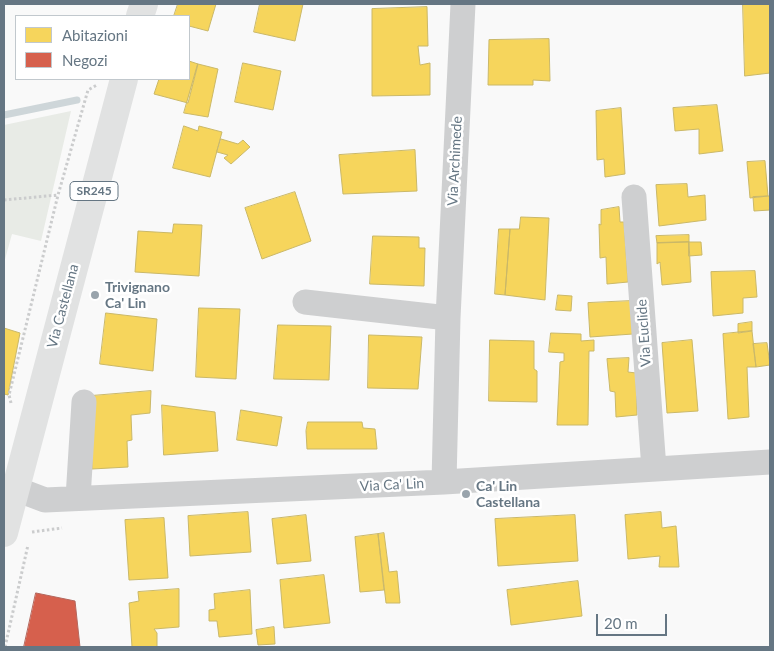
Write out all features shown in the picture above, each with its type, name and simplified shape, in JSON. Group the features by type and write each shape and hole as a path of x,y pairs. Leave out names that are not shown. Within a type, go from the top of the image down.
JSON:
{"main road":[{"name":"Via Castellana","path":"4,533 16,490 112,81"}],"street":[{"name":"Via Archimede","path":"444,482 448,318 463,4"},
{"name":"Via Euclide","path":"634,197 654,469"},
{"path":"305,302 448,318"},
{"path":"78,498 84,402"},
{"name":"Via Ca' Lin","path":"16,490 45,500 78,498 141,489 444,482 770,462"}],"path":[{"path":"11,406 9,395 58,195 88,90 112,81"},
{"path":"4,200 58,195"},
{"path":"5,647 32,531 62,528"}],"shaded area":[{"path":"71,111 41,241 12,234 4,263 4,125"}],"building: Abitazioni":[{"path":"178,4 216,4 208,31 190,26 190,15 174,15"},
{"path":"260,4 303,4 295,41 254,32"},
{"path":"743,4 770,4 770,73 745,76"},
{"path":"427,7 428,46 418,46 420,65 430,63 430,95 372,96 372,9"},
{"path":"549,39 550,81 533,80 533,85 488,85 489,40"},
{"path":"190,61 198,64 188,103 154,94 159,80 190,80"},
{"path":"243,63 281,71 273,110 235,102"},
{"path":"198,64 218,69 208,117 184,113"},
{"path":"717,105 723,151 699,154 699,129 675,131 673,108"},
{"path":"621,108 625,174 605,177 604,159 597,160 596,111"},
{"path":"184,126 198,131 199,126 222,132 210,177 173,168"},
{"path":"221,139 238,144 243,140 250,147 231,164 224,158 228,155 217,152"},
{"path":"415,150 417,191 343,194 339,155"},
{"path":"765,161 768,196 750,198 747,162"},
{"path":"687,184 688,197 705,195 706,220 659,226 656,185"},
{"path":"295,192 311,241 262,259 245,208"},
{"path":"770,196 770,210 754,211 753,197"},
{"path":"619,207 620,222 624,222 628,282 607,284 606,257 600,258 599,224 601,225 601,210"},
{"path":"521,217 549,218 545,300 505,295 510,229 519,229"},
{"path":"174,224 202,225 199,276 135,272 138,231 172,233"},
{"path":"499,229 510,229 505,295 495,294"},
{"path":"689,235 689,242 657,243 656,236"},
{"path":"373,236 419,237 419,248 425,248 424,286 370,284"},
{"path":"689,242 701,242 702,255 689,256"},
{"path":"689,242 691,282 662,285 660,262 657,264 657,243"},
{"path":"755,271 757,297 743,298 743,313 713,316 711,272"},
{"path":"558,295 572,296 571,311 556,310"},
{"path":"631,301 633,334 590,337 588,303"},
{"path":"199,308 240,309 236,379 196,377"},
{"path":"106,313 157,319 153,371 100,364"},
{"path":"752,322 752,331 738,333 738,324"},
{"path":"278,325 331,326 329,380 274,379"},
{"path":"4,328 20,333 8,395 4,394"},
{"path":"752,331 756,367 747,367 749,417 728,419 723,334"},
{"path":"551,333 581,334 581,341 594,340 594,351 589,351 588,425 557,425 560,362 564,361 564,353 549,352"},
{"path":"369,335 422,337 418,389 368,388"},
{"path":"490,340 534,341 534,369 537,371 537,402 489,401"},
{"path":"692,340 698,411 667,413 662,343"},
{"path":"767,343 770,365 756,367 753,344"},
{"path":"629,358 628,372 636,373 637,415 616,417 615,392 610,391 607,359"},
{"path":"151,391 150,413 131,415 132,440 127,441 128,467 92,469 91,396"},
{"path":"162,405 215,412 218,451 164,455"},
{"path":"241,410 282,417 277,446 237,440"},
{"path":"308,422 362,422 363,428 375,429 377,449 307,449 306,431"},
{"path":"248,512 251,552 190,556 188,516"},
{"path":"661,512 662,528 676,526 679,567 659,567 660,556 628,559 625,515"},
{"path":"306,515 311,561 277,564 272,519"},
{"path":"575,515 578,561 498,566 495,519"},
{"path":"164,518 168,578 129,580 125,520"},
{"path":"384,533 389,572 397,571 400,603 386,603 378,534"},
{"path":"378,534 384,590 360,592 355,537"},
{"path":"324,575 330,623 284,628 280,580"},
{"path":"578,581 582,616 511,625 507,590"},
{"path":"179,589 179,627 154,629 157,633 157,647 132,647 129,603 139,601 138,592"},
{"path":"250,590 252,634 219,637 217,621 209,621 209,610 215,609 214,594"},
{"path":"274,627 275,644 258,645 256,630"}],"building: Negozi":[{"path":"36,593 75,601 80,647 24,647"}],"waterway":[{"path":"4,115 77,100"}],"place":[{"name":"Trivignano Ca' Lin","path":"95,295"},
{"name":"Ca' Lin Castellana","path":"466,494"}]}
